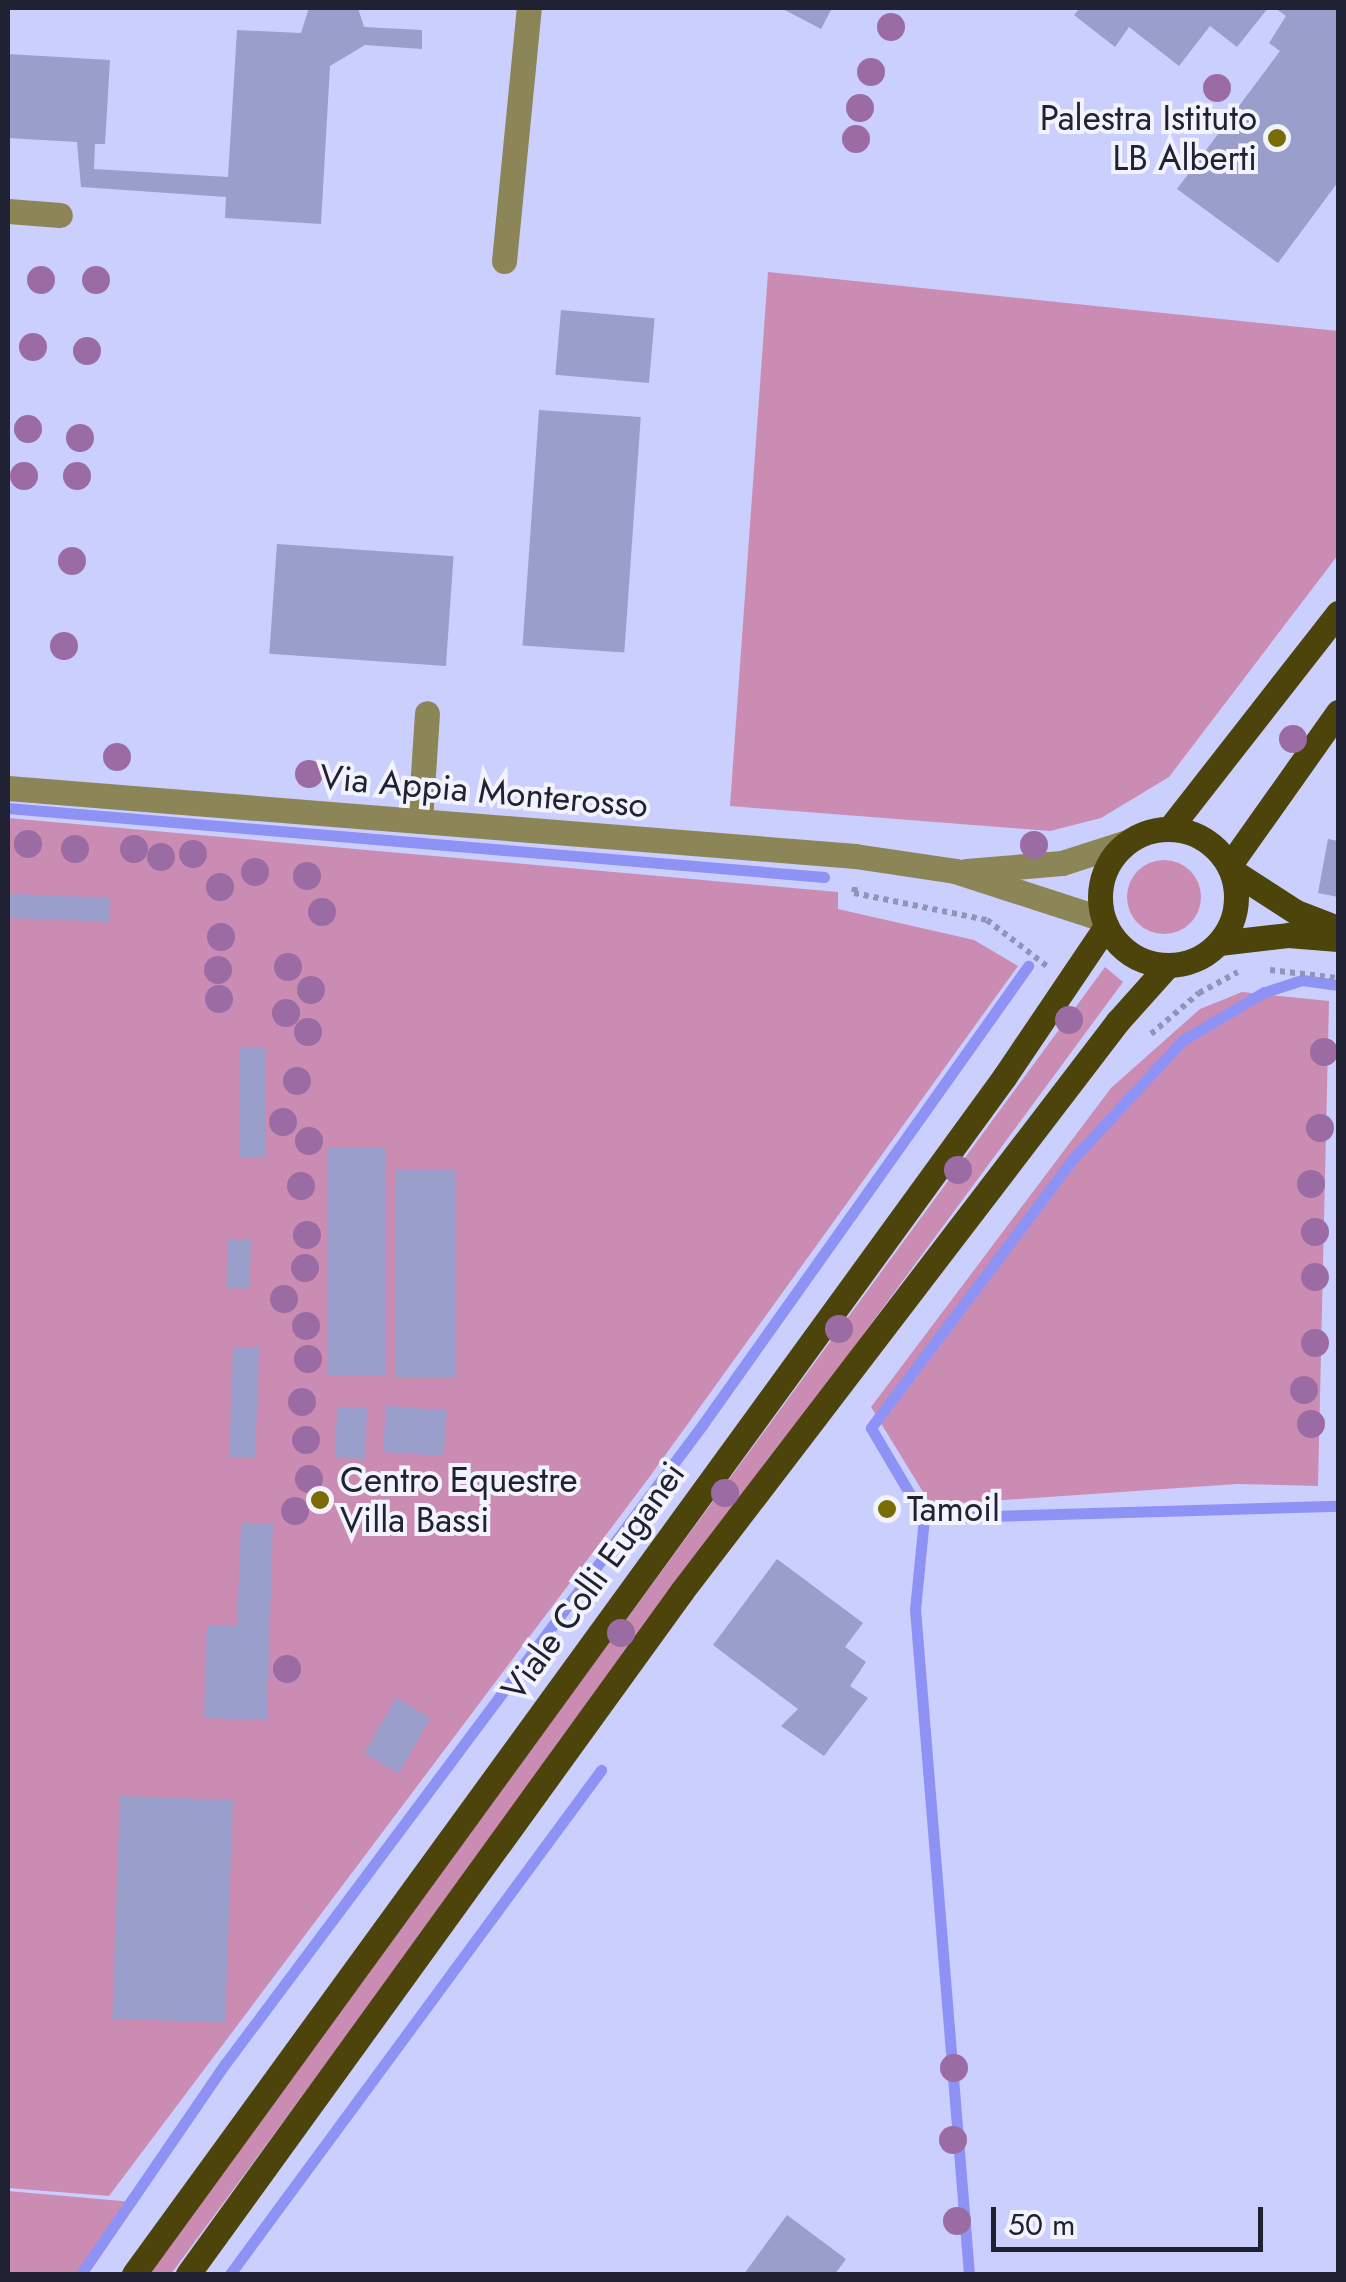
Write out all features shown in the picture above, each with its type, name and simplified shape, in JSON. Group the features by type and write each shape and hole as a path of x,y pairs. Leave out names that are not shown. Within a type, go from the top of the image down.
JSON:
{"main road":[{"path":"1127,842 1170,828 1338,612"},
{"path":"1219,942 1235,908 1230,868 1338,712"},
{"path":"1170,828 1205,839 1230,868 1296,912 1338,928"},
{"name":"Viale Colli Euganei","path":"134,2274 1005,1076 1104,923 1102,877 1127,842"},
{"path":"1104,923 1131,954 1168,965 1186,962 1219,942 1288,935 1338,939"},
{"path":"188,2274 682,1591 1118,1021 1168,965"}],"street":[{"path":"504,261 529,8"},
{"path":"8,211 60,215"},
{"path":"420,821 428,713"},
{"name":"Via Appia Monterosso","path":"8,788 855,856 955,872 1104,923"},
{"name":"Via Appia Monterosso","path":"955,872 1062,863 1127,842"}],"shaded area":[{"path":"768,272 1338,331 1338,555 1169,777 1101,818 1050,831 730,806"},
{"name":"Centro Equestre Villa Bassi","path":"8,818 838,892 838,909 974,940 1018,966 648,1479 109,2196 8,2188"},
{"path":"1164,860 1178,862 1190,871 1199,883 1199,911 1190,923 1178,932 1164,934 1150,932 1138,923 1129,911 1127,897 1129,883 1138,871 1150,862"},
{"path":"1105,967 1123,982 171,2274 146,2274"},
{"path":"1242,992 1329,1001 1318,1486 1237,1484 931,1505 871,1407 1111,1088 1200,1009"},
{"path":"8,2191 133,2202 80,2274 8,2274"}],"building":[{"path":"309,8 358,8 364,27 422,30 422,49 365,45 330,66 321,224 225,218 226,197 81,187 77,142 8,138 8,54 110,60 105,144 95,144 94,169 228,177 237,30 301,33"},
{"path":"781,8 832,8 821,29"},
{"path":"1080,8 1268,8 1237,47 1210,26 1179,66 1129,27 1115,47 1074,15"},
{"name":"Palestra Istituto LB Alberti","path":"1275,8 1338,8 1338,182 1278,263 1177,189 1280,51 1269,43 1286,16"},
{"path":"561,310 655,318 649,383 555,375"},
{"path":"539,410 641,417 624,653 523,645"},
{"path":"277,544 454,556 446,666 269,654"},
{"path":"1328,839 1338,841 1338,897 1318,893"},
{"path":"8,894 110,898 109,922 8,918"},
{"path":"240,1048 266,1048 266,1158 240,1158"},
{"path":"328,1148 385,1148 385,1375 328,1375"},
{"path":"395,1170 456,1170 456,1377 395,1377"},
{"path":"228,1239 251,1240 249,1289 226,1288"},
{"path":"233,1347 259,1348 255,1458 229,1457"},
{"path":"386,1406 447,1410 444,1456 383,1452"},
{"path":"337,1407 367,1408 365,1459 335,1458"},
{"path":"241,1523 273,1524 267,1720 204,1718 207,1625 237,1626"},
{"path":"777,1559 863,1623 845,1647 866,1662 850,1686 868,1698 824,1756 781,1726 798,1709 713,1645"},
{"path":"396,1698 431,1718 399,1773 364,1753"},
{"path":"120,1796 233,1800 225,2023 112,2019"},
{"path":"787,2215 846,2259 835,2274 744,2274"}],"waterway":[{"path":"8,808 824,877"},
{"path":"81,2274 225,2064 703,1424 1028,966"},
{"path":"1338,985 1302,980 1264,992 1183,1040 1072,1160 871,1428 924,1518 1338,1506"},
{"path":"924,1518 915,1609 969,2274"},
{"path":"230,2274 601,1770"}],"place":[{"name":"Palestra Istituto LB Alberti","path":"1277,138"},
{"name":"Centro Equestre Villa Bassi","path":"320,1500"},
{"name":"Tamoil","path":"887,1509"}]}
